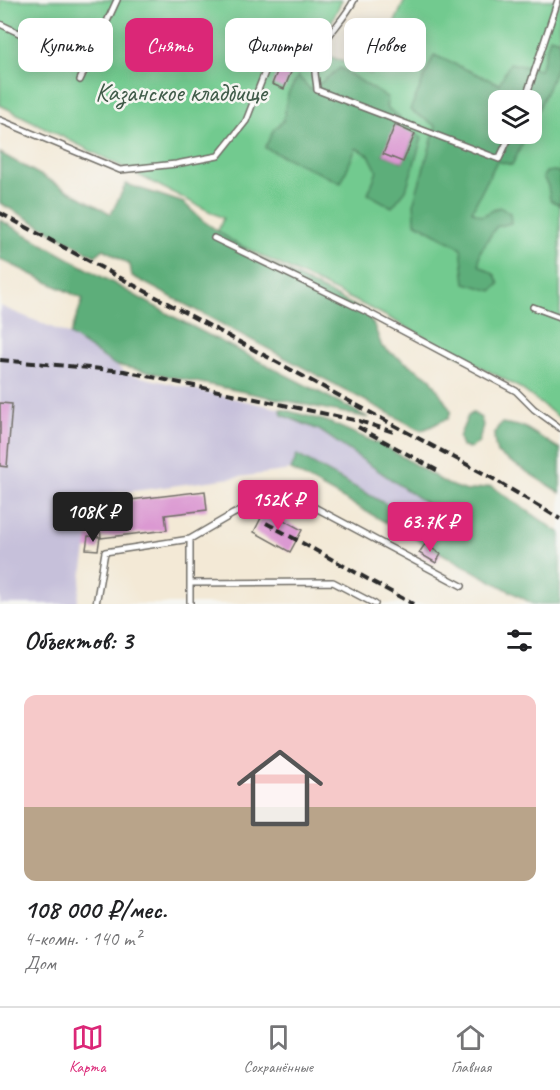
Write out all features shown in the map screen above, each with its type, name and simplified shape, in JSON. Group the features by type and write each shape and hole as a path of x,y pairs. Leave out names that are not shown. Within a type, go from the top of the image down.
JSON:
{"lane":[{"path":"108,18 117,0"},
{"path":"332,32 354,0"},
{"path":"528,90 558,0"},
{"path":"0,24 18,33"},
{"path":"80,80 83,72"},
{"path":"0,120 120,170 176,164 218,156 246,121 265,72"},
{"path":"316,72 317,90 499,159 506,144"},
{"path":"214,238 359,308 516,391 534,409 560,428"},
{"path":"533,307 560,317"},
{"path":"96,604 105,552 190,539 233,514 284,491 462,586"},
{"path":"190,539 190,604"},
{"path":"190,583 333,582 375,604"}],"shaded area":[{"path":"0,306 70,335 128,374 281,409 282,415 319,430 453,521 442,535 298,455 291,470 95,496 77,604 0,604"}],"green space":[{"name":"Казанское кладбище","path":"0,0 342,0 332,21 332,18 225,18 225,72 332,72 332,57 344,62 344,72 371,74 372,72 426,72 426,18 397,18 405,0 560,0 560,418 520,388 380,313 217,234 223,218 0,105"},
{"path":"550,37 560,40 557,62 542,101 542,90 488,90 488,144 522,144 512,165 497,161 472,211 482,216 499,207 510,213 511,223 496,227 480,252 479,265 495,275 499,284 492,291 465,283 461,248 415,222 414,201 436,126 410,110 434,55 499,84 510,63 540,70"},
{"path":"340,68 388,98 386,107 400,117 383,154 403,162 415,134 422,138 406,190 392,207 368,194 377,171 369,155 356,148 341,183 265,148 274,129 283,121 288,94 298,76 311,90"},
{"path":"0,153 111,214 126,184 184,203 202,220 250,253 363,310 374,325 382,347 431,379 451,411 448,419 420,430 132,276 130,265 104,249 95,256 0,203"},
{"path":"546,172 560,173 560,205 550,200 548,186 543,177"},
{"path":"0,220 172,316 369,418 115,365 70,335 83,299 0,259"},
{"path":"281,409 326,421 386,447 447,484 467,491 491,486 560,533 560,604 533,604 291,470 297,455 442,535 453,522 319,430 282,415"},
{"path":"473,413 481,418 483,425 479,442 471,448 462,447 459,437 468,416"},
{"path":"502,423 524,427 560,449 560,493 497,453 495,433"}],"building":[{"path":"277,72 291,72 284,89 272,84"},
{"path":"395,125 415,134 403,162 383,154"},
{"path":"0,403 12,404 7,467 0,466"},
{"path":"205,491 207,510 165,515 167,530 101,538 97,504"},
{"path":"265,510 302,530 290,552 254,532"},
{"path":"88,536 100,537 98,550 86,549"},
{"path":"425,544 441,554 436,563 419,553"}],"railway":[{"path":"0,213 492,478 560,519"},
{"path":"0,360 124,371 359,421 397,433"},
{"path":"358,427 440,472"},
{"path":"266,523 413,604"}]}
